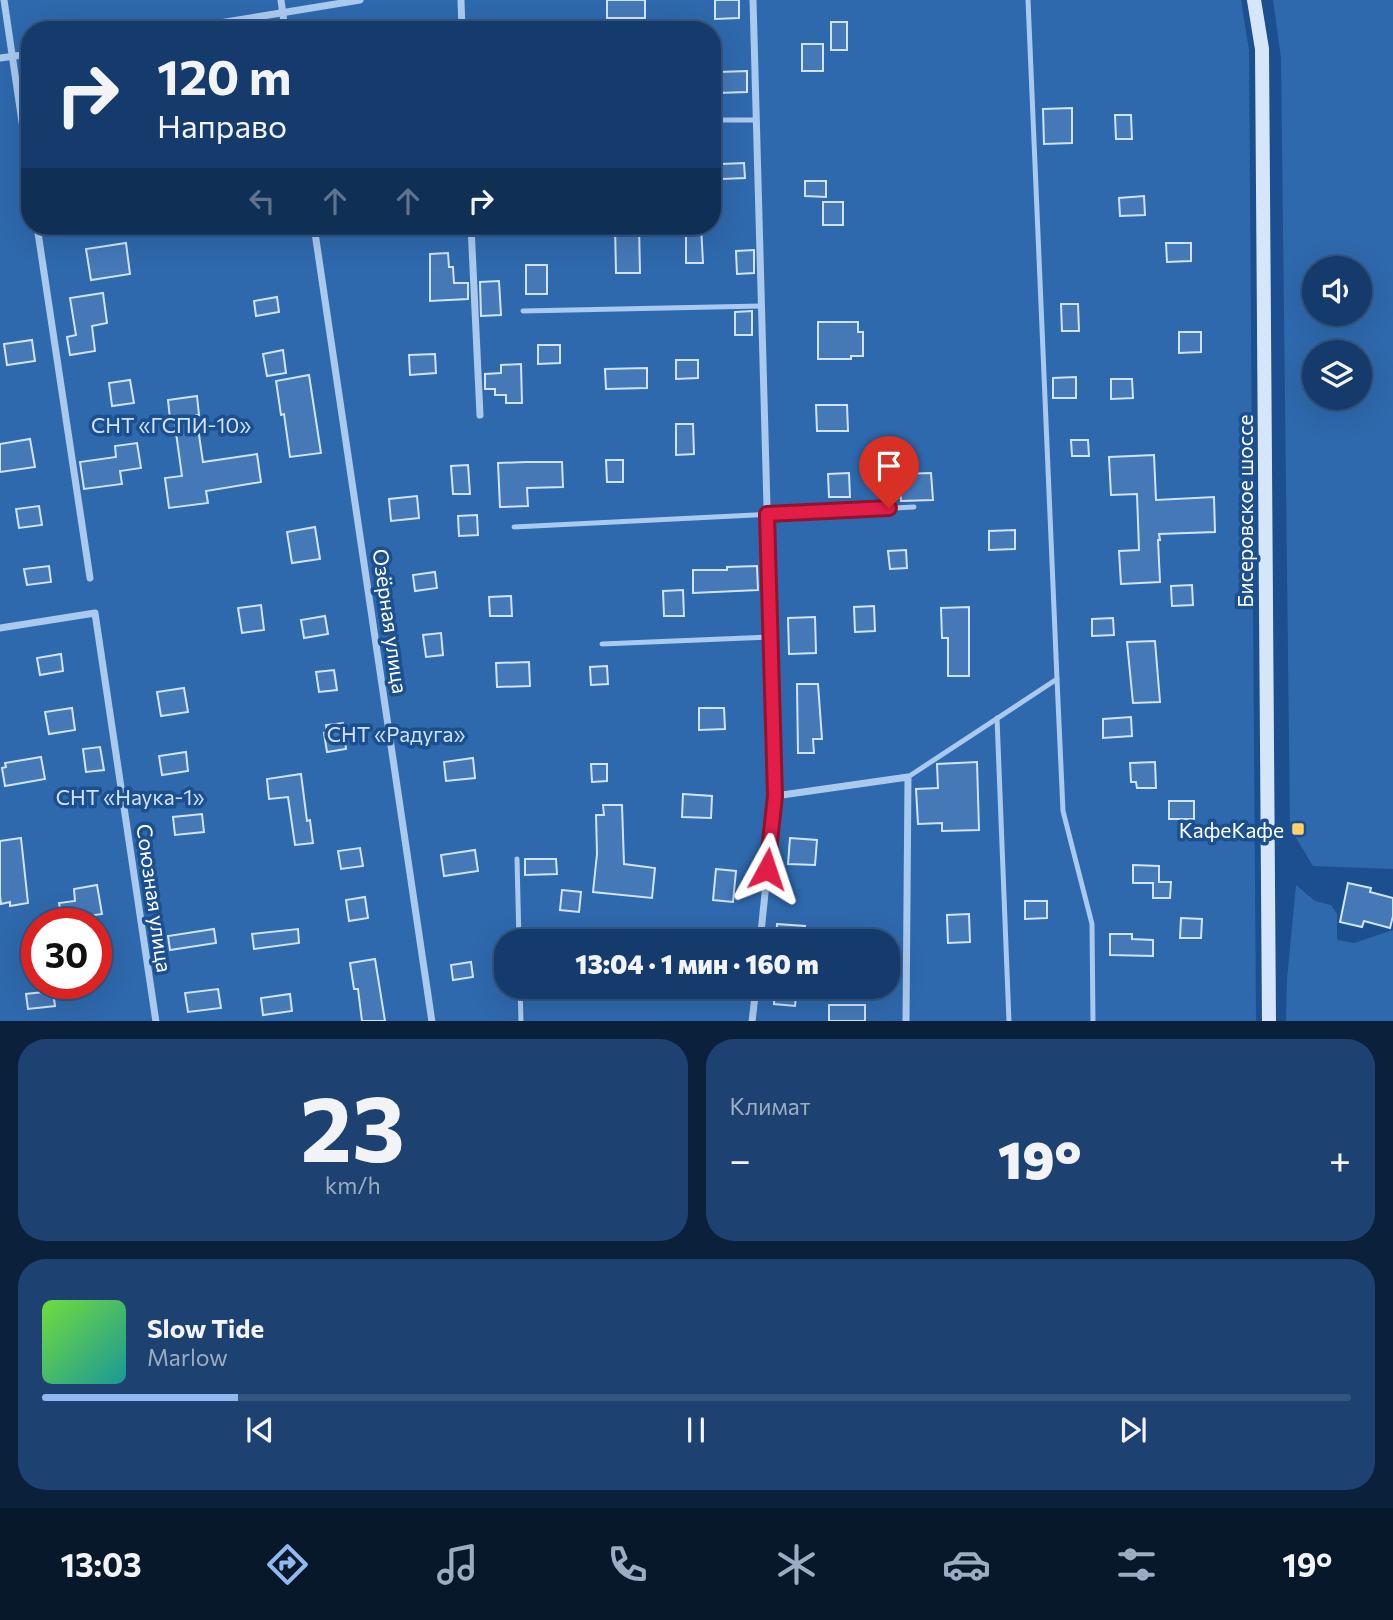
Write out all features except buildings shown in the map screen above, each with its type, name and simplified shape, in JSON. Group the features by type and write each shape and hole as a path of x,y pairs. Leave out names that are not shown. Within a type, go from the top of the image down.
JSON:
{"main road":[{"name":"Бисеровское шоссе","path":"1254,0 1262,49 1269,1021"}],"street":[{"path":"4,0 21,116"},
{"path":"281,0 284,21"},
{"path":"233,21 360,0"},
{"path":"461,0 462,21"},
{"path":"753,0 775,796 761,929"},
{"path":"0,58 21,56"},
{"path":"38,235 90,578"},
{"name":"Озёрная улица","path":"315,235 432,1021"},
{"path":"471,235 480,415"},
{"name":"Союзная улица","path":"0,628 95,613 156,1021"},
{"path":"775,796 908,777 906,1021"},
{"path":"752,1021 754,999"}],"lane":[{"path":"1028,0 1063,811 1092,924 1093,1021"},
{"path":"721,120 757,120"},
{"path":"523,310 761,306"},
{"path":"514,527 914,507"},
{"path":"602,644 770,637"},
{"path":"908,777 1057,679"},
{"path":"997,719 1009,1021"},
{"path":"517,859 519,929"},
{"path":"520,999 521,1021"}],"green space":[{"path":"0,0 1241,0 1249,50 1256,1021 0,1021"},
{"path":"1273,0 1393,0 1393,869 1313,866 1290,828 1281,58"},
{"path":"1296,885 1315,901 1331,905 1337,914 1337,940 1354,943 1393,930 1393,1021 1286,1021"}],"place":[{"name":"КафеКафе","path":"1298,829"}],"route":[{"path":"767,869 775,796 767,514 889,508"}],"park label":[{"name":"СНТ «ГСПИ-10»","path":"171,424"},
{"name":"СНТ «Радуга»","path":"396,733"},
{"name":"СНТ «Наука-1»","path":"130,796"}]}
